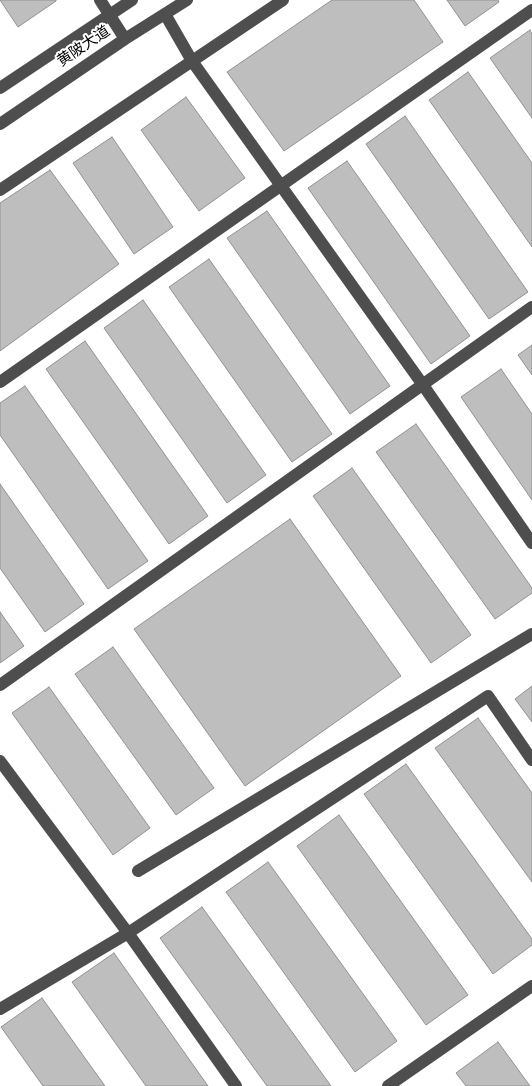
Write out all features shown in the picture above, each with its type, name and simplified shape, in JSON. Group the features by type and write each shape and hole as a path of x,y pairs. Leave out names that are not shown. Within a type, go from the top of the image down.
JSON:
{"street":[{"path":"100,0 126,39"},
{"name":"黄陂大道","path":"0,88 132,0"},
{"name":"黄陂大道","path":"0,124 187,0"},
{"path":"0,190 283,0"},
{"path":"0,382 532,10"},
{"path":"165,14 192,61 532,543"},
{"path":"0,685 532,307"},
{"path":"138,871 532,634"},
{"path":"0,1009 128,933 488,696 532,760"},
{"path":"0,761 128,933 236,1086"},
{"path":"388,1086 532,986"}],"building":[{"path":"0,0 56,0 56,1 18,27"},
{"path":"332,0 414,0 443,42 284,151 227,72"},
{"path":"447,0 498,0 499,2 465,26"},
{"path":"530,30 532,34 532,118 490,58"},
{"path":"468,72 532,163 532,247 429,100"},
{"path":"186,97 245,178 199,211 141,130"},
{"path":"405,116 528,292 489,319 366,144"},
{"path":"112,137 173,227 134,254 73,163"},
{"path":"347,161 470,336 431,364 308,188"},
{"path":"50,170 119,264 0,351 0,203"},
{"path":"267,211 390,386 350,414 227,238"},
{"path":"209,259 332,434 292,462 169,287"},
{"path":"143,300 266,475 227,503 104,328"},
{"path":"85,341 208,516 169,544 46,369"},
{"path":"532,345 532,375 518,355"},
{"path":"501,369 532,414 532,500 461,397"},
{"path":"25,386 148,561 108,589 0,435 0,403"},
{"path":"416,424 532,588 532,593 495,619 376,452"},
{"path":"352,468 471,635 431,663 313,496"},
{"path":"0,484 84,604 45,632 0,568"},
{"path":"290,519 401,676 245,786 134,629"},
{"path":"0,612 24,646 0,663"},
{"path":"113,647 214,788 176,815 75,674"},
{"path":"532,686 532,722 515,699"},
{"path":"49,687 150,828 113,855 12,713"},
{"path":"478,718 532,793 532,882 435,748"},
{"path":"406,764 532,939 532,945 493,974 364,794"},
{"path":"339,815 468,995 426,1025 297,846"},
{"path":"268,862 397,1041 355,1072 226,892"},
{"path":"202,907 331,1086 267,1086 160,938"},
{"path":"114,953 208,1086 146,1086 72,982"},
{"path":"42,998 105,1086 43,1086 1,1027"},
{"path":"498,1042 530,1086 466,1086 456,1073"}]}
